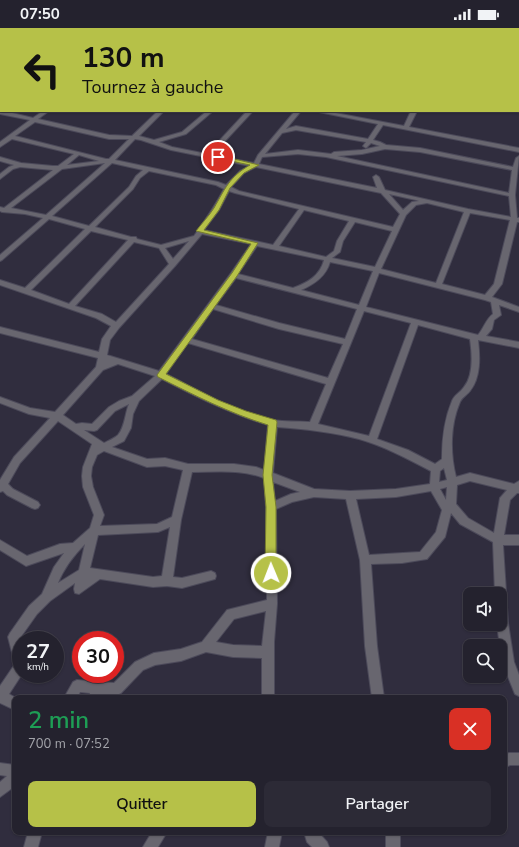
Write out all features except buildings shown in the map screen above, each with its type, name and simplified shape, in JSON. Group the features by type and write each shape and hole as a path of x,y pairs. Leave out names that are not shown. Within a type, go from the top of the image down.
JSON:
{"street":[{"path":"0,112 109,137 142,138 184,133"},
{"path":"0,145 44,112"},
{"path":"0,259 40,226 47,217 62,206 128,145 160,112"},
{"path":"171,148 178,143 184,133 209,112"},
{"path":"209,155 249,112"},
{"path":"100,368 106,339 116,326 173,264 216,210 228,187 242,172 256,165 260,156 297,112"},
{"path":"322,112 519,150"},
{"path":"405,129 414,112"},
{"path":"10,115 28,113"},
{"path":"292,118 296,128"},
{"path":"367,164 361,160 359,155 369,143 381,124"},
{"path":"280,132 296,128 369,143 378,143 385,147"},
{"path":"154,142 184,133"},
{"path":"11,137 109,161 228,187 237,192 396,230"},
{"path":"142,138 171,148 517,220"},
{"path":"326,155 362,152 385,147 420,150 516,169"},
{"path":"260,156 298,152 326,155 512,195"},
{"path":"2,211 78,153"},
{"path":"487,298 498,284 517,220 512,195 516,186 516,169 519,158"},
{"path":"0,159 20,165 43,168 59,168 109,161"},
{"path":"0,177 10,168 20,165"},
{"path":"358,187 376,176 383,168"},
{"path":"26,291 131,188 138,177 148,169"},
{"path":"376,176 380,188 403,214"},
{"path":"313,426 330,382 363,308 377,270 403,214 414,203 428,201"},
{"path":"275,247 303,207"},
{"path":"2,211 25,212 89,229 134,238 161,247 173,264"},
{"path":"438,286 468,211"},
{"path":"295,290 311,284 317,278 326,267 328,258 336,252 340,241 353,220"},
{"path":"161,247 197,234 255,243 377,270 487,298 519,310"},
{"path":"70,307 134,238"},
{"path":"94,452 121,438 128,426 129,414 135,399 161,375 234,275 255,243"},
{"path":"234,275 415,322 477,337 519,345"},
{"path":"0,282 70,307 83,309 116,326"},
{"path":"367,296 380,312"},
{"path":"477,337 488,329 491,319 498,315 496,302"},
{"path":"210,306 279,326 348,342"},
{"path":"372,440 415,322"},
{"path":"0,330 102,356 161,375 214,402 244,414 273,422 313,426 372,440 404,453 436,470"},
{"path":"477,337 474,374 468,389 456,399 448,422 446,443 447,461 452,482 450,505 464,521 498,540 519,540"},
{"path":"186,340 330,382"},
{"path":"0,496 1,486 17,460 100,368 117,361"},
{"path":"75,428 82,426 94,428 107,413 122,402 135,399"},
{"path":"0,400 29,411 57,416 94,439 103,447 146,463 165,462 188,468 234,468 256,471 314,493"},
{"path":"0,408 10,404"},
{"path":"268,695 268,652 272,604 271,507 268,475 273,422"},
{"path":"121,438 124,455"},
{"path":"94,439 94,452 87,469 86,483 99,515 93,531 85,572 79,589 99,574"},
{"path":"365,560 423,556 442,534 448,510 434,487 436,470 447,461"},
{"path":"167,581 176,520 188,468"},
{"path":"271,507 291,498 314,493 350,495 396,492 434,487 470,477 518,487"},
{"path":"1,486 35,505"},
{"path":"518,487 505,498 498,540 498,554 502,623 508,662 519,690"},
{"path":"350,495 365,560 370,646 378,695"},
{"path":"46,598 58,570 75,547 93,531 158,528 176,520"},
{"path":"0,545 26,561 60,549 75,547"},
{"path":"12,702 1,697 21,665 14,637 33,610 66,583 85,572 153,582 167,581 182,584 202,577 211,576"},
{"path":"206,646 231,614 272,604"},
{"path":"72,695 77,686 116,689 140,666 154,659 181,655 206,646 233,651 268,652"},
{"path":"98,695 105,689"},
{"path":"507,760 519,759"},
{"path":"0,769 12,771"},
{"path":"0,790 12,780"},
{"path":"31,847 34,835"},
{"path":"150,847 158,835"},
{"path":"272,847 274,835"},
{"path":"312,835 322,847"},
{"path":"393,835 393,847"}],"route":[{"path":"218,157 256,165 242,172 228,187 216,210 199,231 255,243 234,275 165,367 161,375 214,402 244,414 273,422 268,475 271,507 271,573"}]}
